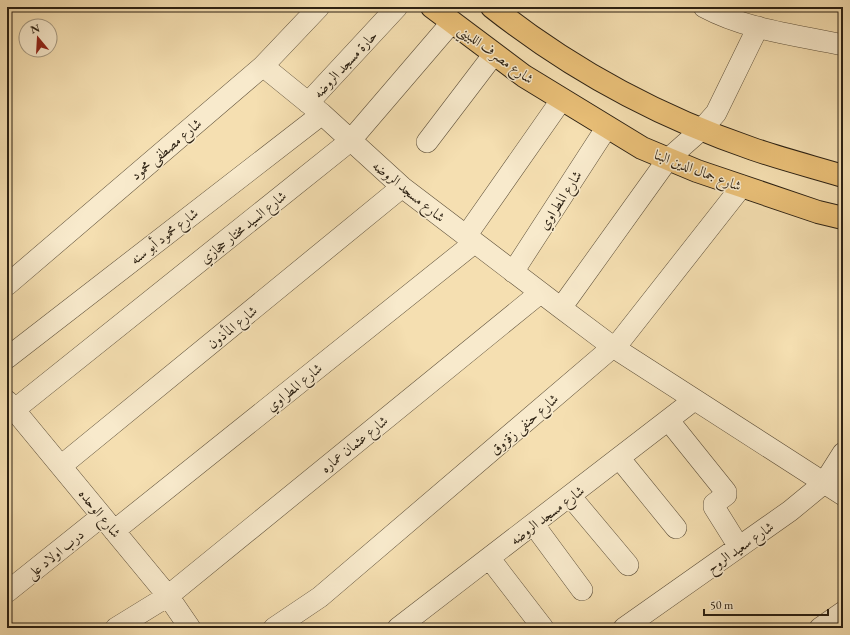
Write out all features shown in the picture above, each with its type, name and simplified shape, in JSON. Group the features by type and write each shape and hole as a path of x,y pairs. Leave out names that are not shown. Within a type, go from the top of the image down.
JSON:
{"main road":[{"name":"شارع مصرف اللبيني","path":"432,7 524,76 562,99"},
{"path":"492,7 518,27 583,69 669,115 753,149 843,176"},
{"name":"شارع جمال الدين البنا","path":"562,99 642,148 679,165 818,212 843,218"}],"street":[{"name":"شارع مصطفى محمود","path":"7,285 263,66 319,7"},
{"name":"حارة مسجد الروضه","path":"315,108 398,7"},
{"path":"704,7 731,20 843,45"},
{"name":"شارع السيد مختار حجازي","path":"10,406 350,141 452,22"},
{"path":"561,308 668,160 702,129 716,113 758,27"},
{"path":"427,142 494,54"},
{"name":"شارع مسجد الروضه","path":"263,66 315,108 402,187 613,347 843,495"},
{"name":"شارع المطراوي","path":"108,523 470,240 562,99"},
{"name":"شارع محمود أبو سنه","path":"7,358 315,108"},
{"name":"شارع المطراوي","path":"513,272 607,127"},
{"name":"شارع حنفى زقزوق","path":"274,628 326,592 613,347 630,330 742,186"},
{"name":"شارع المأذون","path":"61,466 402,187"},
{"name":"شارع عثمان عماره","path":"116,628 168,596 540,293"},
{"name":"شارع مسجد الروضه","path":"398,628 620,459 694,400"},
{"name":"شارع الوحده","path":"10,406 168,596 190,628"},
{"path":"669,420 726,492 726,494 714,504 714,507 740,547"},
{"name":"شارع سعيد الروح","path":"624,628 790,511 824,483 843,453"},
{"path":"620,459 676,528"},
{"path":"571,496 628,565"},
{"name":"درب اولاد على","path":"7,592 108,523"},
{"path":"534,525 582,590"},
{"path":"490,559 543,628"},
{"path":"820,628 843,612"}]}
